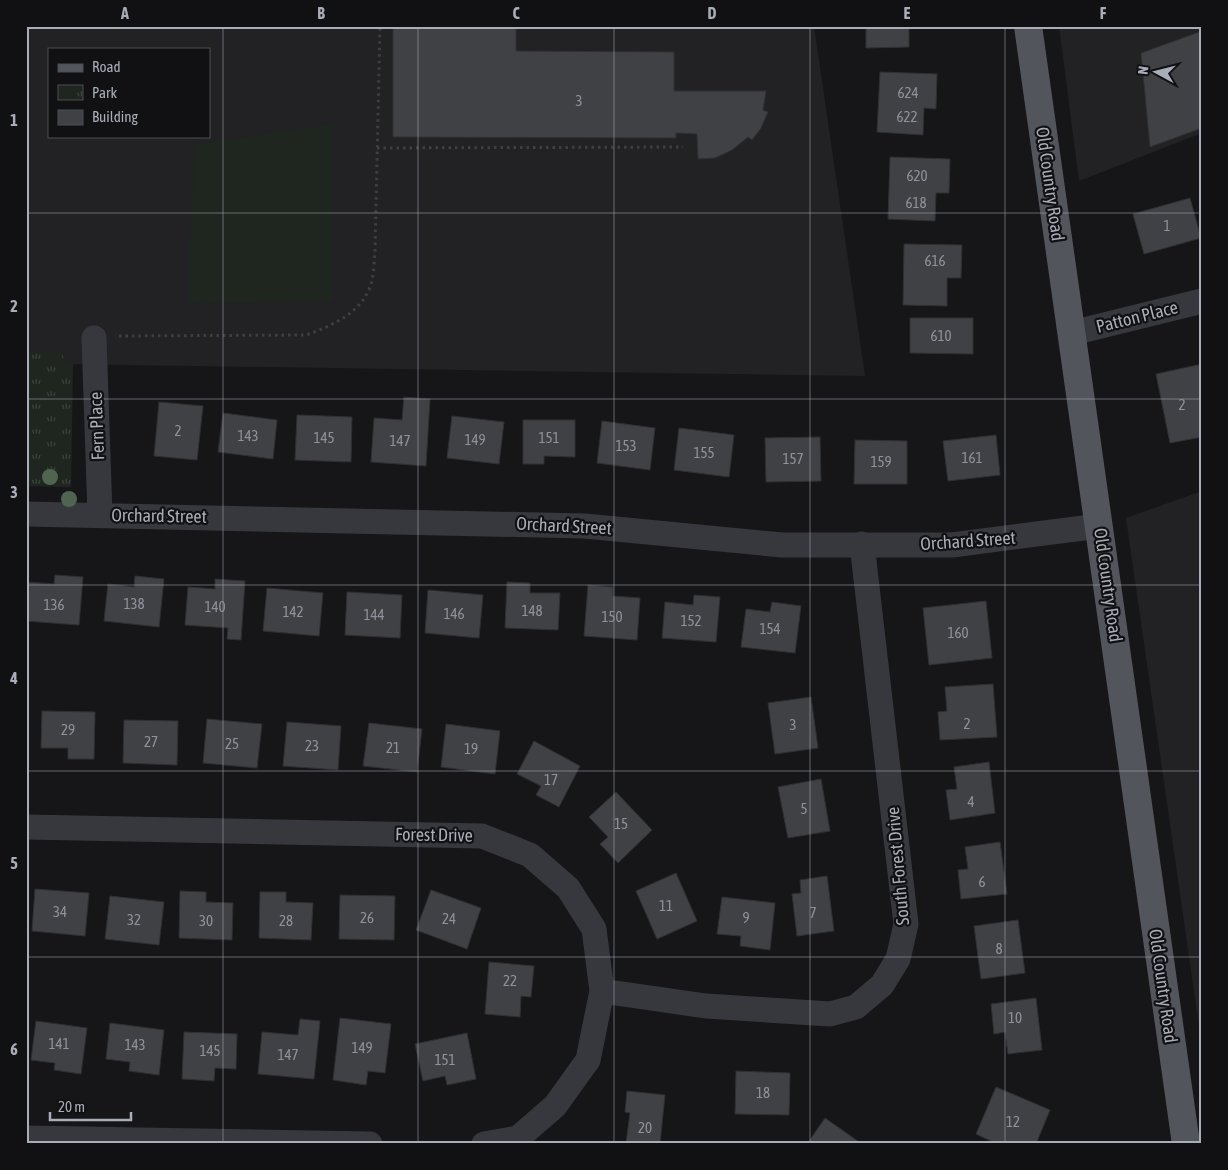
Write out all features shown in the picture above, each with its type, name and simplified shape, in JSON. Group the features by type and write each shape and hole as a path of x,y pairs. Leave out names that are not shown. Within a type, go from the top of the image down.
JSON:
{"main road":[{"name":"Old Country Road","path":"1028,26 1186,1144"}],"street":[{"name":"Patton Place","path":"1072,333 1202,301"},
{"name":"Fern Place","path":"100,515 103,337"},
{"name":"Orchard Street","path":"26,514 585,526 782,545 952,545 1100,526"},
{"name":"South Forest Drive","path":"602,991 706,1006 830,1014 856,1007 876,991 882,985 898,959 906,924 862,544"},
{"name":"Forest Drive","path":"26,827 482,836 530,855 568,888 594,929 602,991 588,1060 555,1106 520,1141"},
{"path":"26,1138 370,1144"},
{"path":"484,1144 520,1141"}],"path":[{"path":"103,337 306,335 329,326 355,310 370,287 375,252 380,26"},
{"path":"377,148 683,147"}],"shaded area":[{"path":"26,26 814,26 865,376 64,364 63,353 26,353"},
{"path":"1059,26 1202,26 1202,133 1079,181"},
{"path":"1202,491 1202,1047 1126,518"}],"green space":[{"path":"333,124 332,301 188,303 194,144"},
{"path":"26,353 63,353 64,364 73,364 71,487 26,486"}],"building":[{"path":"393,26 516,26 516,51 674,52 674,91 766,91 763,110 768,112 761,128 752,140 748,137 732,150 715,158 698,159 697,134 676,133 676,138 393,137"},
{"path":"866,26 909,26 909,47 866,48"},
{"path":"1202,31 1202,128 1150,147 1141,53"},
{"path":"880,72 937,74 936,109 924,108 923,135 877,132"},
{"path":"890,157 950,159 949,193 936,193 935,221 888,219"},
{"path":"1190,198 1201,238 1144,254 1133,214"},
{"path":"904,244 962,245 961,278 947,278 947,306 903,305"},
{"path":"910,318 973,318 973,354 910,353"},
{"path":"1202,364 1202,437 1170,443 1156,374"},
{"path":"404,397 430,399 426,466 371,462 374,418 402,420"},
{"path":"159,402 203,406 197,460 154,456"},
{"path":"223,413 277,420 273,459 218,452"},
{"path":"297,415 352,417 351,462 295,460"},
{"path":"452,416 504,422 499,464 447,458"},
{"path":"523,420 575,420 575,457 544,456 544,464 523,464"},
{"path":"602,421 655,428 650,470 597,463"},
{"path":"679,428 734,435 729,477 674,470"},
{"path":"996,435 1000,475 948,481 943,441"},
{"path":"820,437 821,481 766,482 765,438"},
{"path":"855,440 907,441 907,484 854,484"},
{"path":"55,575 83,577 79,625 26,621 27,582 54,584"},
{"path":"135,576 164,579 159,627 104,621 108,584 134,587"},
{"path":"215,579 245,581 241,640 227,639 228,628 185,625 188,587 215,589"},
{"path":"507,582 530,583 530,593 560,593 558,630 505,628"},
{"path":"588,585 613,587 613,596 640,598 637,640 584,636"},
{"path":"267,588 323,593 319,636 263,631"},
{"path":"428,590 483,595 479,638 425,633"},
{"path":"347,592 402,595 400,638 345,635"},
{"path":"694,595 720,597 716,642 662,638 665,602 693,605"},
{"path":"986,601 992,658 929,665 923,608"},
{"path":"772,602 801,606 795,653 741,647 746,609 770,612"},
{"path":"993,684 997,737 940,740 938,712 947,711 945,687"},
{"path":"811,697 818,748 775,754 768,703"},
{"path":"42,711 95,712 94,759 68,759 68,748 41,748"},
{"path":"207,719 262,724 257,768 203,763"},
{"path":"124,720 178,721 177,765 123,763"},
{"path":"287,722 341,726 338,770 283,766"},
{"path":"369,723 422,729 417,772 363,766"},
{"path":"446,724 500,731 495,774 441,767"},
{"path":"534,741 580,766 559,807 536,795 541,786 517,774"},
{"path":"989,762 995,813 950,820 946,790 957,789 954,767"},
{"path":"821,779 830,831 788,838 778,787"},
{"path":"616,792 652,830 618,863 600,844 608,837 589,817"},
{"path":"1000,842 1007,894 961,899 958,870 968,869 965,847"},
{"path":"676,873 697,921 657,939 636,891"},
{"path":"827,876 834,931 797,936 792,894 801,893 800,880"},
{"path":"35,889 89,893 85,936 32,931"},
{"path":"431,890 481,908 467,949 416,930"},
{"path":"180,891 206,892 206,902 233,903 232,940 179,938"},
{"path":"260,892 286,892 286,902 313,903 311,940 259,938"},
{"path":"340,895 395,896 394,940 339,939"},
{"path":"110,896 164,902 159,945 105,939"},
{"path":"722,897 775,903 770,950 740,946 741,936 717,934"},
{"path":"1018,920 1025,973 981,979 974,926"},
{"path":"489,962 534,966 531,997 521,996 520,1017 485,1014"},
{"path":"1036,998 1042,1050 1008,1054 1005,1032 994,1034 991,1004"},
{"path":"340,1018 391,1024 385,1073 368,1071 366,1085 333,1080"},
{"path":"300,1019 320,1021 314,1079 258,1074 262,1032 298,1035"},
{"path":"36,1021 87,1028 81,1074 54,1070 55,1063 31,1060"},
{"path":"110,1023 164,1030 159,1075 129,1071 130,1062 106,1059"},
{"path":"184,1032 237,1034 236,1069 215,1068 214,1081 182,1079"},
{"path":"467,1033 476,1079 447,1085 445,1076 423,1081 415,1044"},
{"path":"736,1071 790,1073 789,1115 735,1114"},
{"path":"996,1087 1050,1110 1036,1144 997,1144 976,1134"},
{"path":"627,1091 665,1095 660,1144 626,1143 630,1113 625,1112"},
{"path":"825,1118 862,1144 807,1144"}]}
